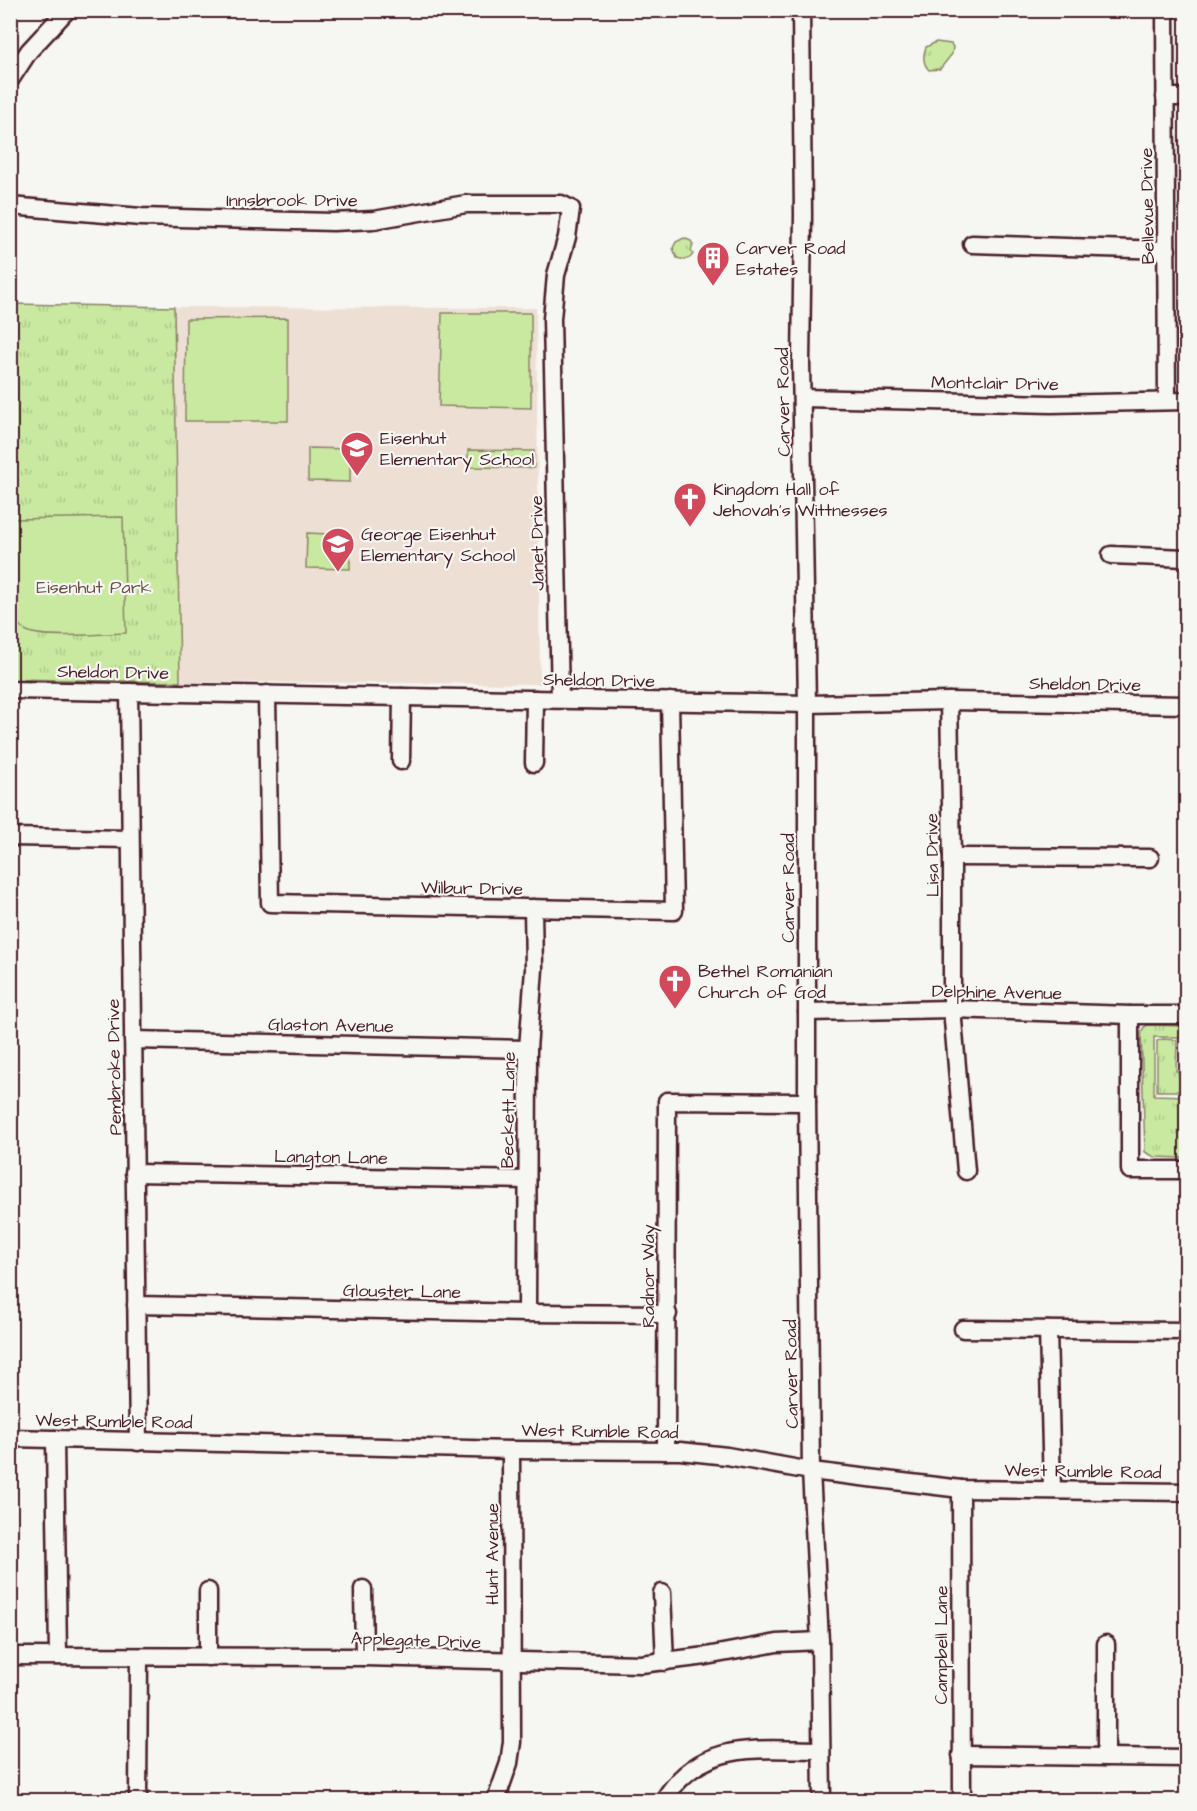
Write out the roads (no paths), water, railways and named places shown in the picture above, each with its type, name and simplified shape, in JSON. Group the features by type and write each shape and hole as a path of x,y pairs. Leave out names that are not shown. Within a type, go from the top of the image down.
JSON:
{"street":[{"path":"10,80 29,51 67,10"},
{"name":"Carver Road","path":"801,10 803,214 801,363 807,704 807,1101 811,1471 820,1641 822,1800"},
{"name":"Bellevue Drive","path":"1165,10 1167,400"},
{"path":"1165,97 1186,97"},
{"name":"Innsbrook Drive","path":"10,206 141,218 333,222 374,220 466,204 561,204 571,209"},
{"name":"Janet Drive","path":"560,699 552,318 556,275 567,237 571,209"},
{"path":"972,244 1167,250"},
{"name":"Montclair Drive","path":"803,398 1051,404 1186,401"},
{"path":"1111,555 1186,558"},
{"name":"Sheldon Drive","path":"10,690 807,704 949,701 1186,705"},
{"name":"Pembroke Drive","path":"129,692 138,1442"},
{"name":"Wilbur Drive","path":"267,694 270,903 674,911 670,701"},
{"path":"401,761 402,697"},
{"path":"534,762 535,699"},
{"name":"Lisa Drive","path":"949,701 952,1009 966,1171"},
{"path":"10,837 130,838"},
{"path":"952,857 1150,858"},
{"name":"Beckett Lane","path":"527,1313 528,1048 534,969 533,908"},
{"name":"Delphine Avenue","path":"807,1012 952,1009 1186,1015"},
{"path":"1130,1015 1130,1170 1186,1170"},
{"name":"Glaston Avenue","path":"133,1040 528,1048"},
{"name":"Radnor Way","path":"666,1451 667,1101 807,1101"},
{"name":"Langton Lane","path":"135,1173 527,1180"},
{"name":"Glouster Lane","path":"136,1305 668,1314"},
{"path":"963,1329 1186,1331"},
{"path":"1048,1330 1052,1489"},
{"name":"West Rumble Road","path":"10,1438 511,1450 666,1451 727,1456 811,1471 960,1489 1186,1492"},
{"path":"55,1439 58,1656"},
{"name":"Hunt Avenue","path":"496,1800 509,1763 512,1742 511,1450"},
{"name":"Campbell Lane","path":"960,1489 962,1800"},
{"path":"363,1589 364,1657"},
{"path":"208,1591 208,1657"},
{"path":"662,1593 665,1662"},
{"name":"Applegate Drive","path":"10,1656 364,1657 641,1664 777,1643 820,1641"},
{"path":"1106,1644 1106,1757"},
{"path":"138,1800 139,1657"},
{"path":"664,1800 679,1780 692,1768 720,1754 736,1750 821,1750"},
{"path":"961,1755 1186,1758"}],"place":[{"name":"Carver Road Estates","path":"713,287"},
{"name":"Eisenhut Elementary School","path":"357,477"},
{"name":"Kingdom Hall of Jehovah's Wittnesses","path":"690,528"},
{"name":"George Eisenhut Elementary School","path":"338,573"},
{"name":"Bethel Romanian Church of God","path":"675,1010"}],"park label":[{"name":"Eisenhut Park","path":"94,587"}]}
